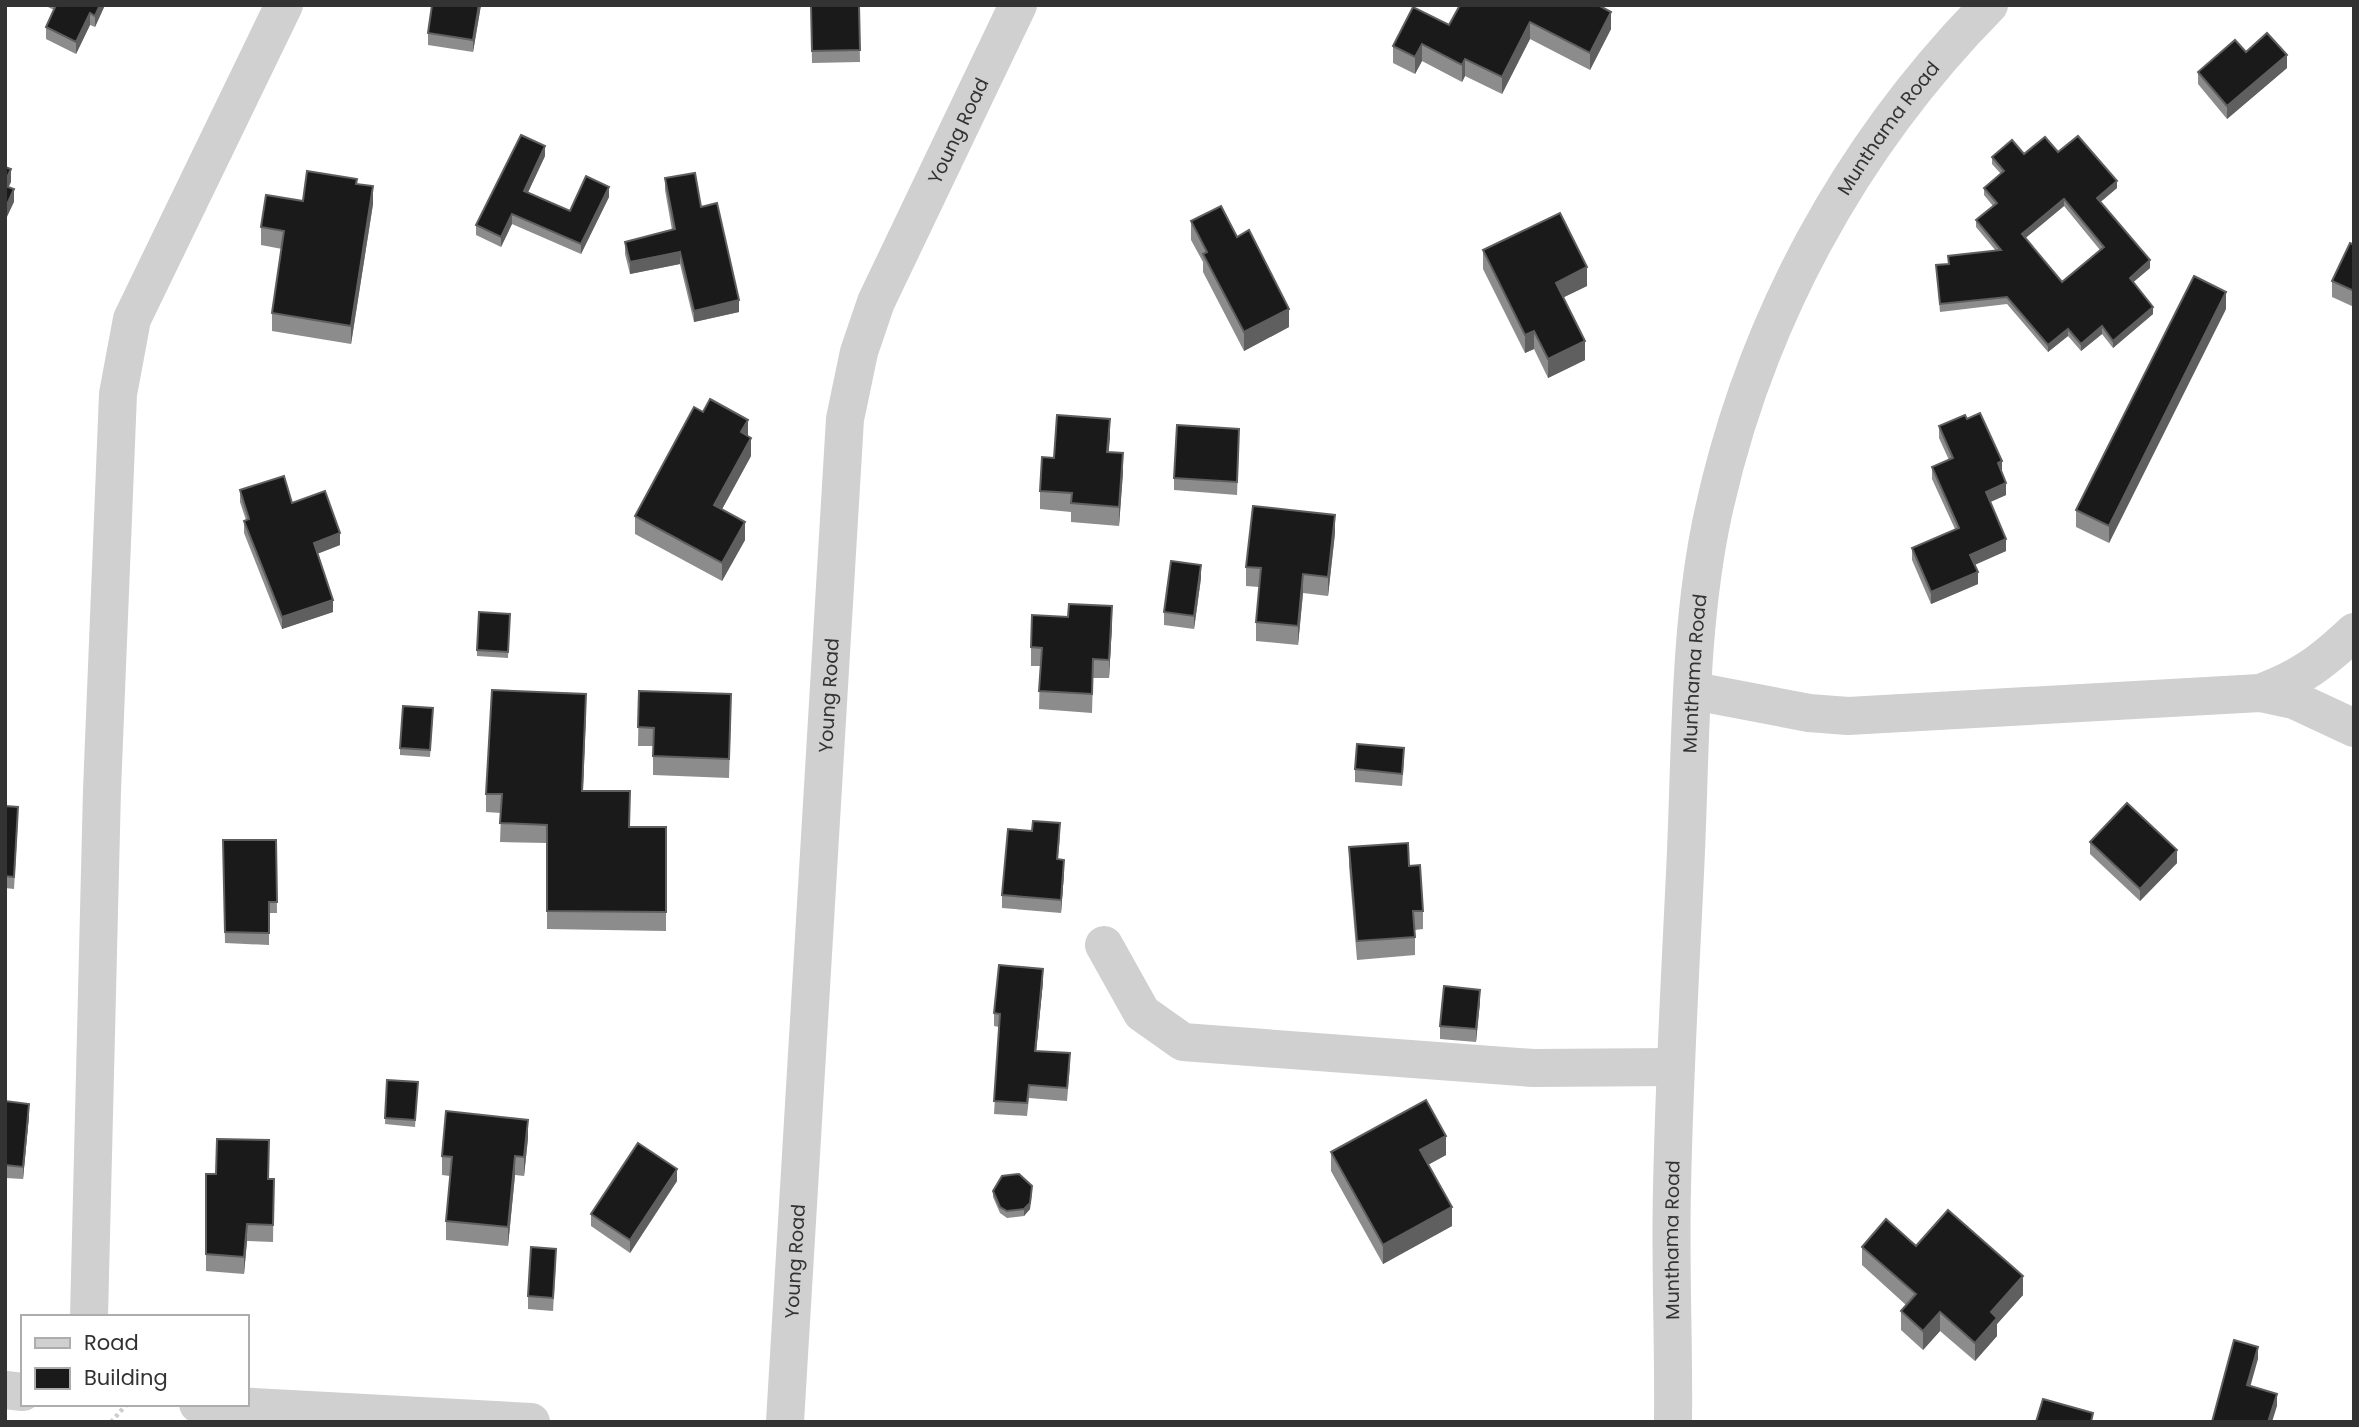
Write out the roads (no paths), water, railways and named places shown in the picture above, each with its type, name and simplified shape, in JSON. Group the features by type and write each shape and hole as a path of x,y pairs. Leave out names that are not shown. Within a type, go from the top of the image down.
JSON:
{"street":[{"path":"89,1315 102,790 118,394 132,319 284,5"},
{"name":"Young Road","path":"785,1422 839,473 845,419 859,352 876,302 1018,5"},
{"name":"Munthama Road","path":"1673,1422 1672,1189 1676,1067 1694,691 1701,596 1713,516 1733,438 1760,356 1790,284 1828,213 1873,145 1948,47 1989,5"},
{"path":"2260,693 2292,681 2320,664 2354,632"},
{"path":"1694,691 1809,713 1848,716 2260,693 2294,700 2354,728"},
{"path":"1104,945 1142,1013 1183,1042 1533,1068 1676,1067"},
{"path":"234,1406 531,1422"}]}
